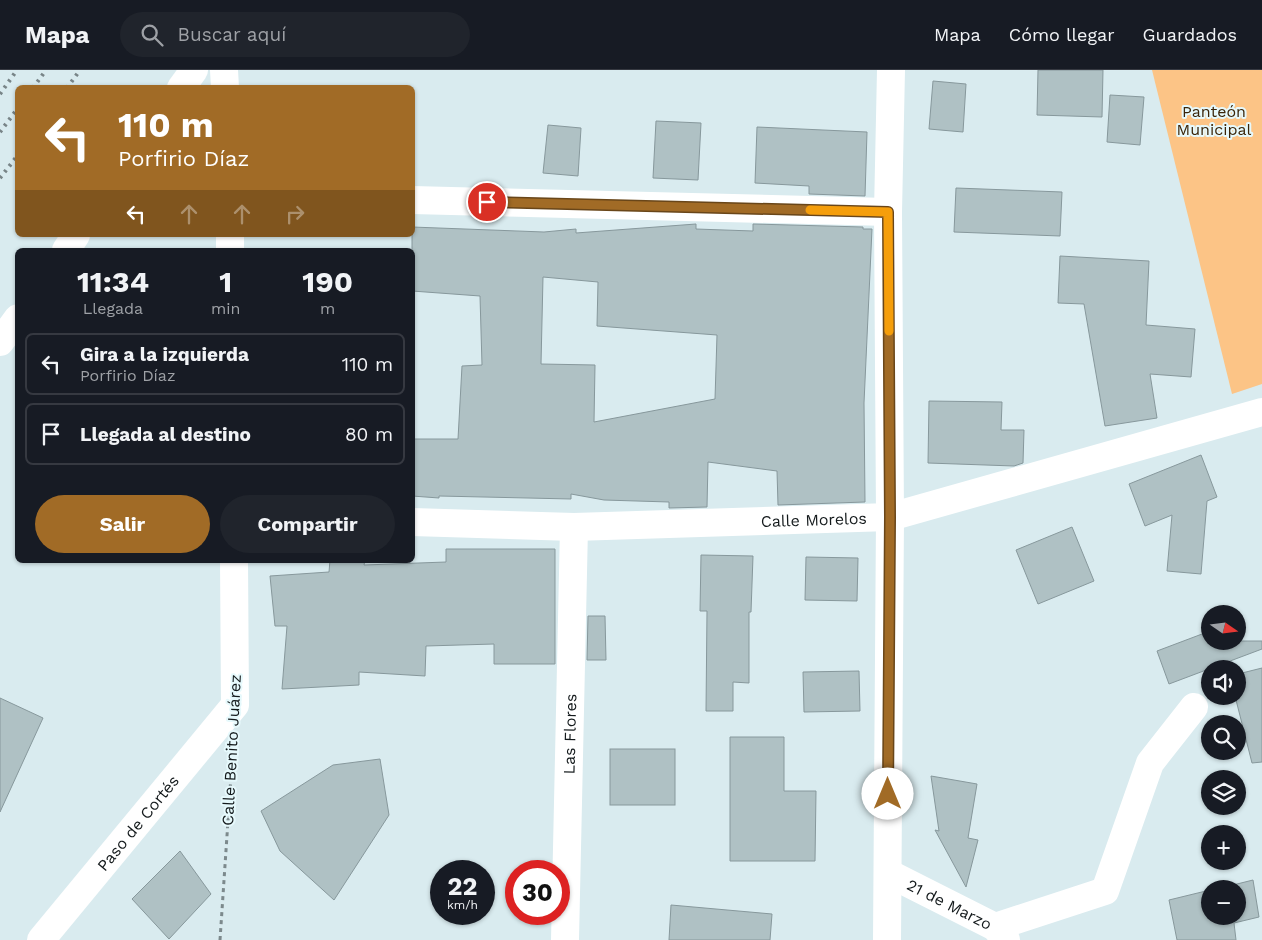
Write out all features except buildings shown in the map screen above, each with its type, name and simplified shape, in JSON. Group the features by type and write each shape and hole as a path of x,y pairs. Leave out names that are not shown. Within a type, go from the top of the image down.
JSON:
{"street":[{"path":"183,85 194,70"},
{"path":"224,70 225,85"},
{"path":"887,940 890,517 888,212 891,70"},
{"path":"415,200 888,212"},
{"path":"67,248 75,237"},
{"path":"0,342 15,322"},
{"name":"Calle Morelos","path":"415,522 574,526 890,517 1262,412"},
{"name":"Las Flores","path":"565,940 574,526"},
{"name":"Calle Benito Juárez","path":"234,563 235,705"},
{"name":"Paso de Cortés","path":"41,940 235,705"},
{"path":"1000,933 1105,892 1150,763 1194,707"},
{"name":"21 de Marzo","path":"888,873 1000,933"}],"path":[{"name":"Calle Benito Juárez","path":"220,940 232,754"}],"green space":[{"name":"Panteón Municipal","path":"1152,70 1262,70 1262,384 1232,394"}],"railway":[{"path":"0,94 17,70"},
{"path":"35,85 46,70"},
{"path":"69,85 80,70"},
{"path":"0,132 15,112"},
{"path":"0,178 15,159"}],"slow traffic":[{"path":"810,210 888,212 889,331"}],"route":[{"path":"487,202 888,212 890,517 888,794"}]}
